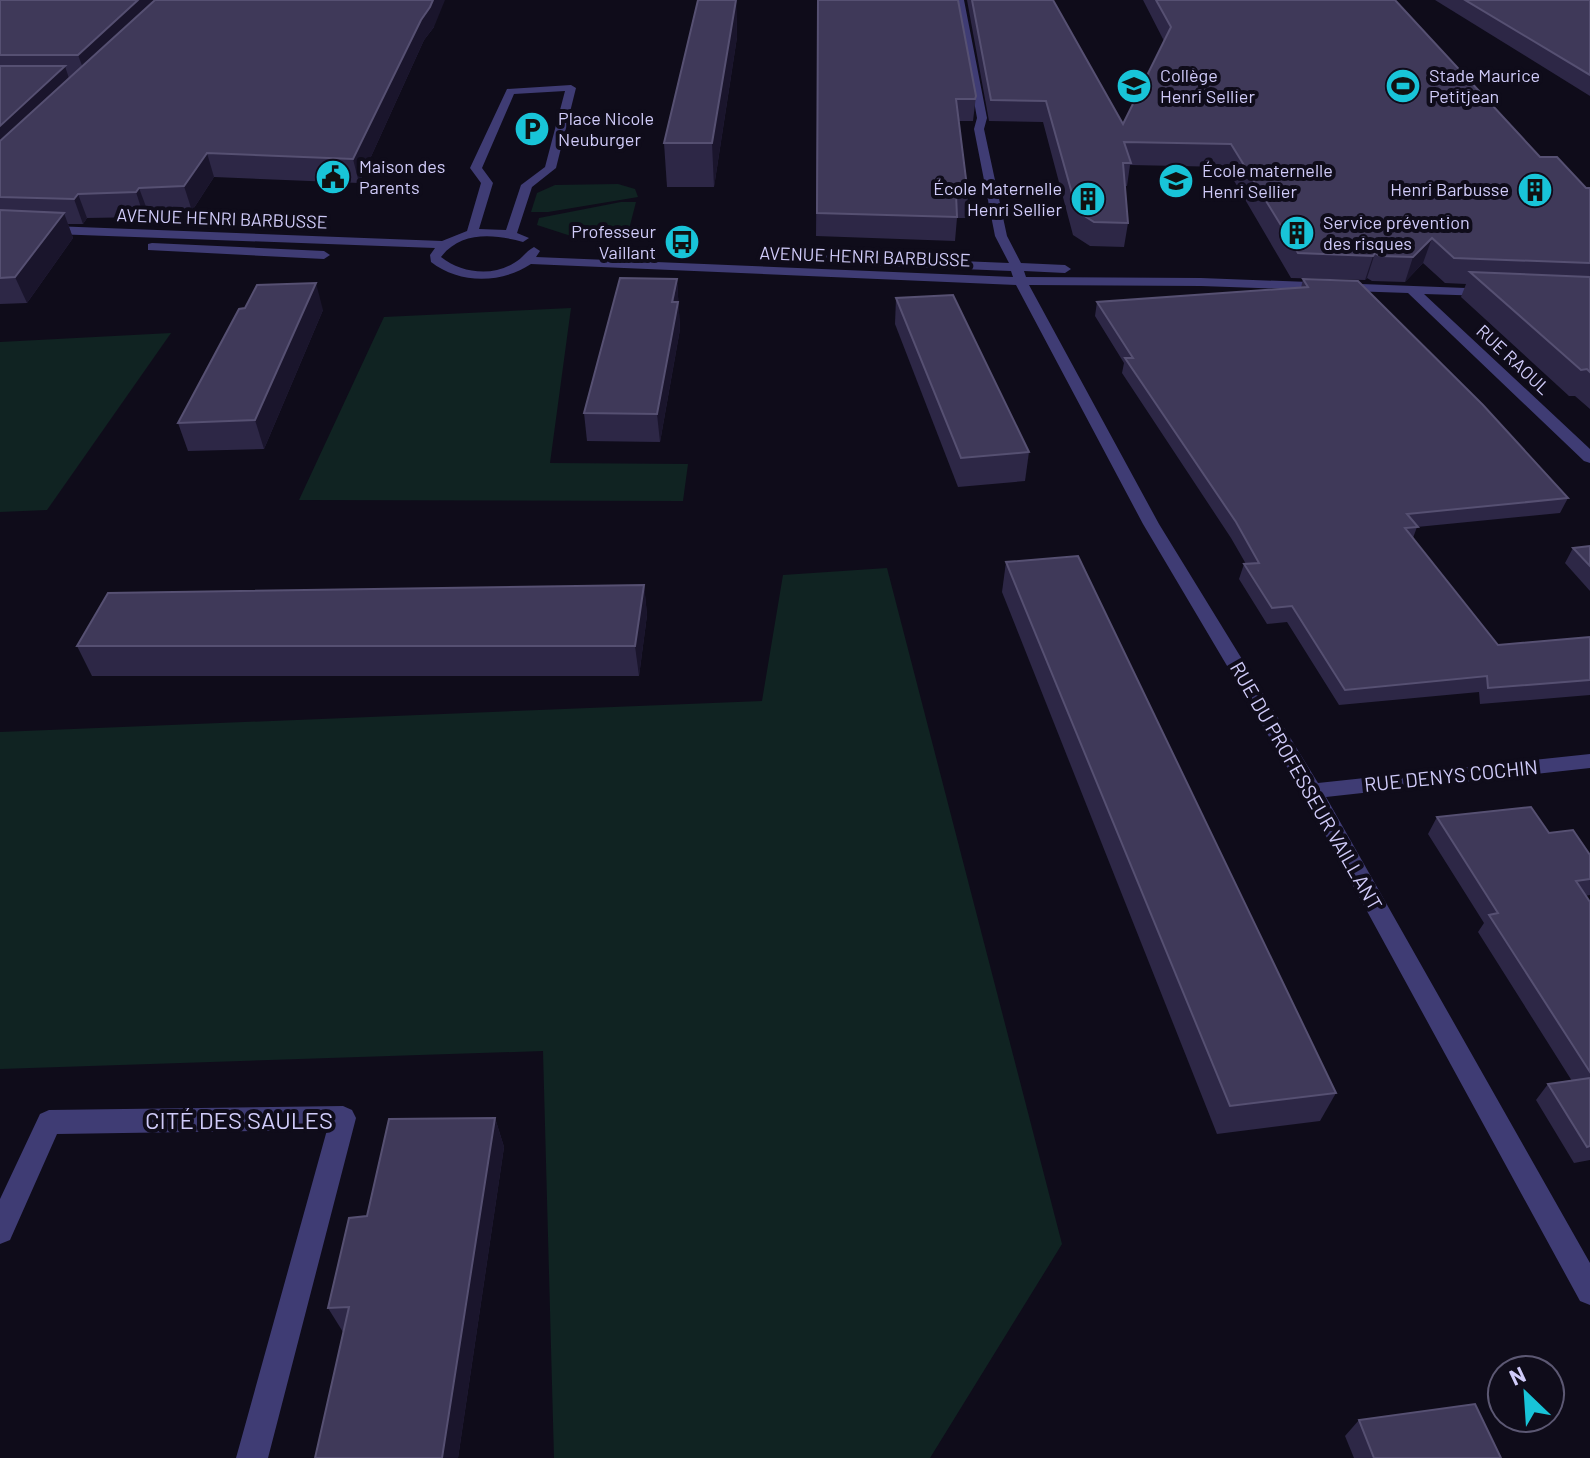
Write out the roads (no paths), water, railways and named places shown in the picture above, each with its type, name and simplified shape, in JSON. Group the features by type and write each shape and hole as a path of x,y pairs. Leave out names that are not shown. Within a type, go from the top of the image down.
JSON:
{"street":[{"name":"RUE DU PROFESSEUR VAILLANT","path":"960,0 982,118 979,129 1001,236 1026,296 1151,524 1312,791 1590,1291"},
{"path":"472,234 487,183 476,168 510,91 571,88 550,168 527,185 511,233"},
{"name":"AVENUE HENRI BARBUSSE","path":"0,228 442,245"},
{"path":"511,233 527,239 534,247 528,260 511,269 487,274 462,274 443,268 435,259 436,252 442,245 472,234 511,233"},
{"name":"AVENUE HENRI BARBUSSE","path":"0,239 435,259"},
{"name":"AVENUE HENRI BARBUSSE","path":"534,247 1201,282 1506,293"},
{"name":"AVENUE HENRI BARBUSSE","path":"528,260 1018,273"},
{"name":"RUE RAOUL","path":"1411,289 1590,458"},
{"name":"RUE DENYS COCHIN","path":"1312,791 1590,761"},
{"name":"CITÉ DES SAULES","path":"0,1230 49,1122 343,1118 252,1458"}],"place":[{"name":"Collège Henri Sellier","path":"1134,86"},
{"name":"Stade Maurice Petitjean","path":"1403,86"},
{"name":"Place Nicole Neuburger","path":"532,129"},
{"name":"Maison des Parents","path":"333,177"},
{"name":"École maternelle Henri Sellier","path":"1176,181"},
{"name":"Henri Barbusse","path":"1535,190"},
{"name":"École Maternelle Henri Sellier","path":"1088,199"},
{"name":"Service prévention des risques","path":"1297,233"},
{"name":"Professeur Vaillant","path":"682,242"}]}
